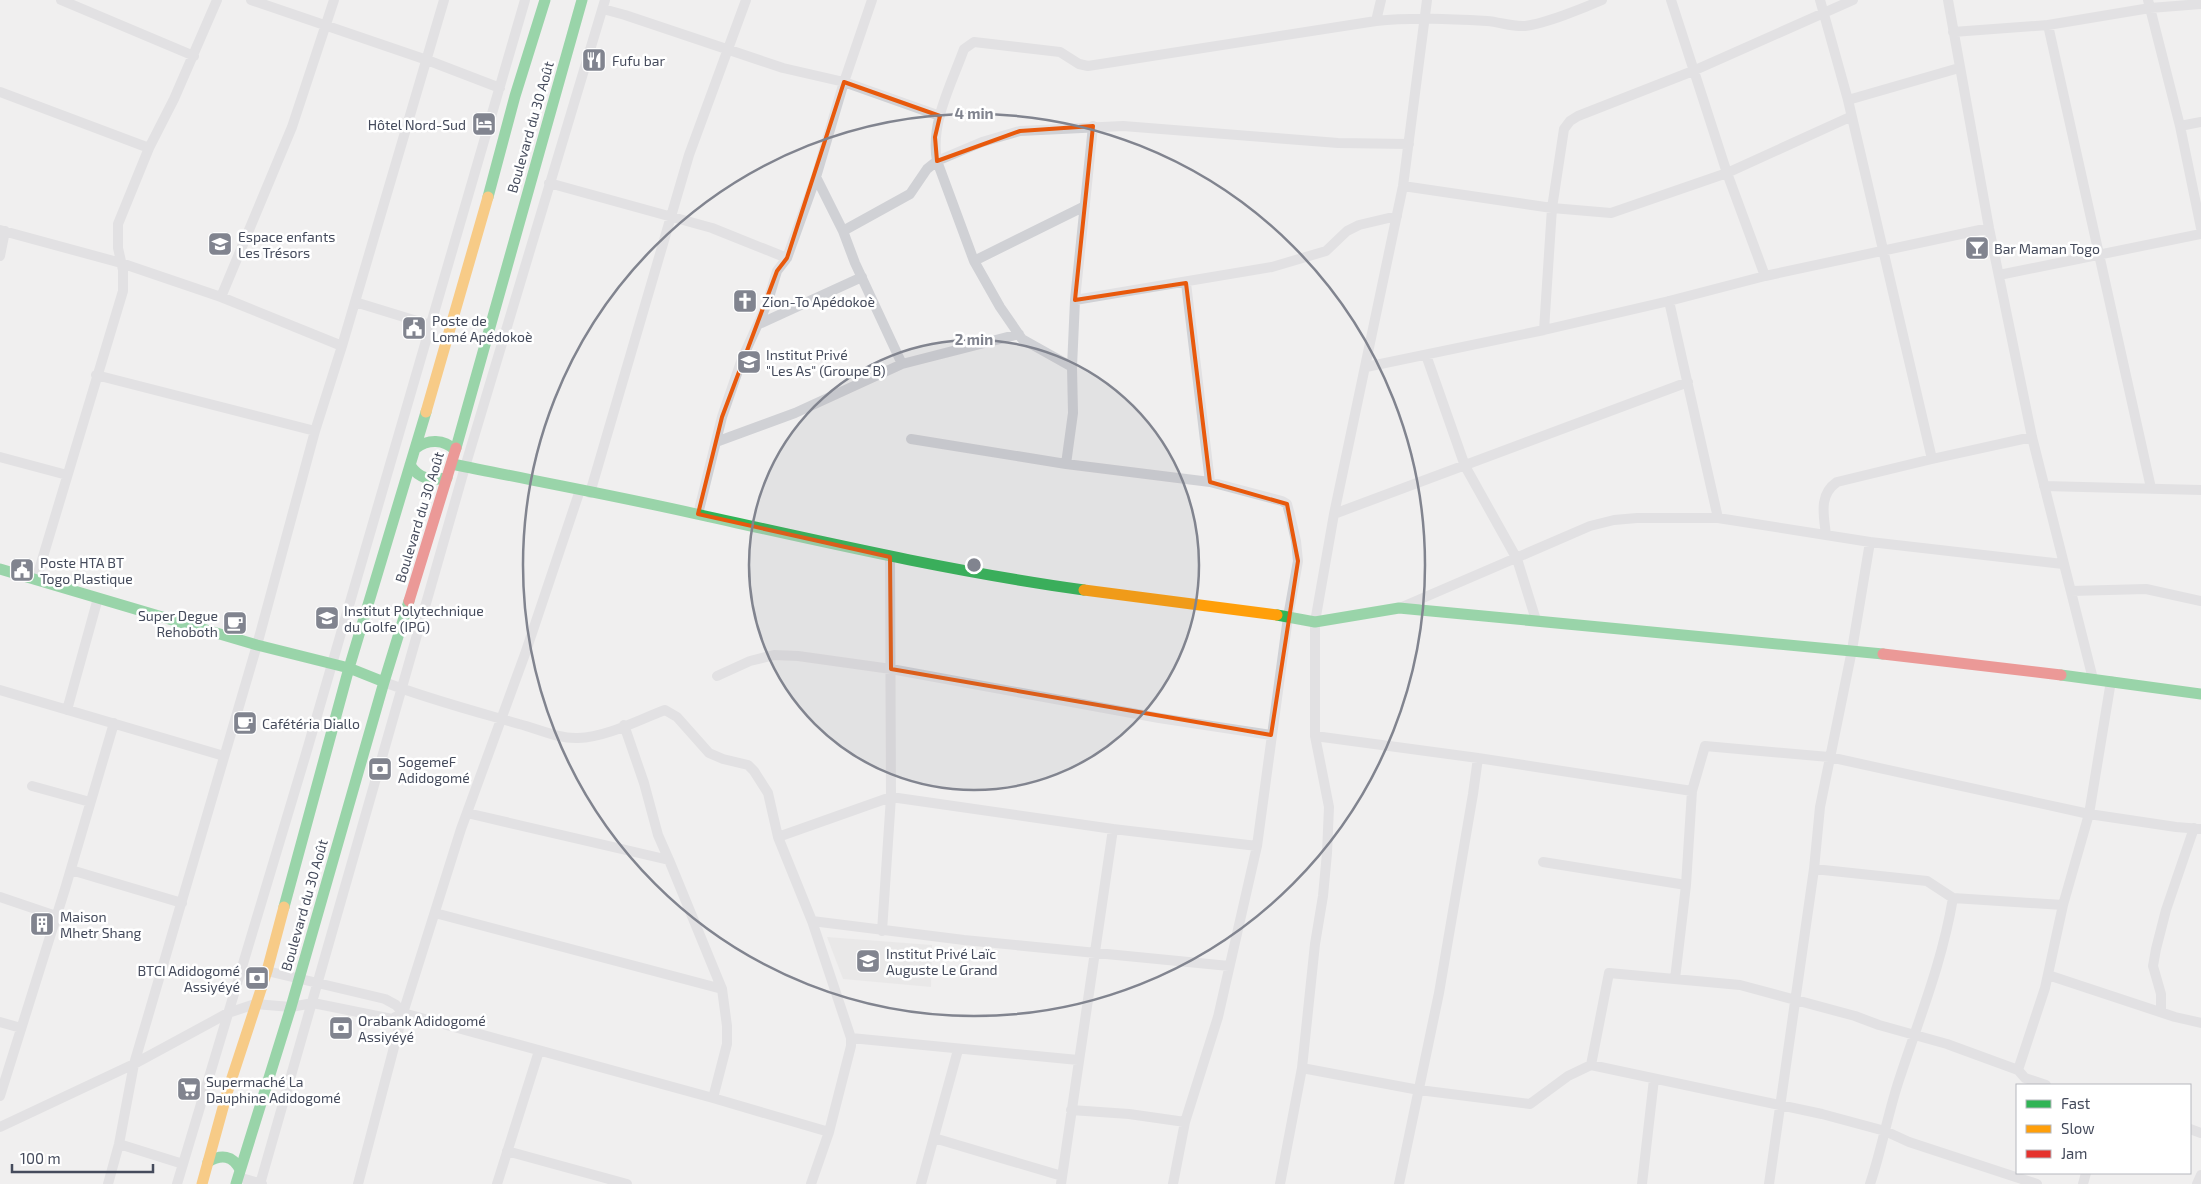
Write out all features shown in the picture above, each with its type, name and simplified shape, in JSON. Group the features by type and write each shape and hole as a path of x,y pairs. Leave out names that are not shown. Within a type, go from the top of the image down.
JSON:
{"main road":[{"name":"Boulevard du 30 Août","path":"202,1184 267,971 349,668 416,448 448,331 545,0"},
{"name":"Boulevard du 30 Août","path":"238,1177 291,1007 384,682 446,478 452,464 454,450 582,0"},
{"path":"416,448 425,442 434,441 451,445 454,450"},
{"path":"452,464 698,514 890,557 1027,582 1288,616 1315,622 1399,608 1852,650 2111,681 2201,694"},
{"path":"410,465 416,475 423,478 439,480 446,478"},
{"path":"0,569 257,645 349,668 384,682"},
{"path":"214,1184 207,1166 217,1156 228,1156 238,1162 238,1177"}],"street":[{"path":"61,0 194,56"},
{"path":"36,580 96,375 123,291 118,248 118,224 149,148 194,56 217,0"},
{"path":"251,0 427,60 500,88"},
{"path":"220,297 292,127 334,0"},
{"path":"108,1184 119,1144 134,1064 257,645 315,431 444,0"},
{"path":"177,1184 332,664 525,0"},
{"path":"358,1184 403,1014 434,913 467,813 585,492 689,155 746,0"},
{"path":"698,514 716,442 737,372 759,324 777,271 787,258 816,177 844,82 874,0"},
{"path":"1376,22 1381,0"},
{"path":"1280,1184 1302,1068 1328,844 1329,807 1315,736 1315,622 1334,514 1403,186 1427,0"},
{"path":"1072,367 1029,344 1019,334 1000,307 974,261 937,161 934,137 940,116 964,49 974,42 1060,52 1079,64 1088,66 1376,22 1424,19 1488,21 1512,26 1527,26 1583,4 1602,0"},
{"path":"1671,0 1727,173 1765,276"},
{"path":"1820,0 1848,100 1850,117 1932,459"},
{"path":"1544,330 1552,208 1564,129 1570,121 1853,0"},
{"path":"1948,0 1989,228 2032,437 2093,679"},
{"path":"1954,32 2048,25 2149,4 2201,4"},
{"path":"2149,4 2180,126 2201,228"},
{"path":"238,1177 261,1184 465,467 604,5 728,50 789,70 844,82 940,116"},
{"path":"2048,25 2151,488"},
{"path":"1848,100 1959,68"},
{"path":"0,92 149,148"},
{"path":"1403,186 1552,208 1611,213 1620,212 1727,173 1850,117"},
{"path":"2180,126 2201,122"},
{"path":"1066,464 1073,413 1072,367 1075,300 1093,126"},
{"path":"843,231 910,194 928,168 937,161 982,142 1020,131 1123,126 1346,144 1409,144"},
{"path":"816,177 843,231 902,364"},
{"path":"549,183 712,228 787,258"},
{"path":"974,261 1085,206"},
{"path":"1075,300 1186,283 1272,267 1321,253 1332,247 1351,229 1397,216"},
{"path":"1366,367 1544,330 1765,276 1989,228"},
{"path":"0,256 2,231 121,263 220,297 342,346"},
{"path":"1999,275 2201,234"},
{"path":"759,324 862,277"},
{"path":"1186,283 1210,482"},
{"path":"1669,301 1718,518"},
{"path":"355,302 430,325"},
{"path":"716,442 795,412 902,364 1019,334"},
{"path":"1426,355 1465,466 1517,558 1536,620"},
{"path":"96,375 315,431"},
{"path":"1334,514 1688,382"},
{"path":"1826,535 1823,506 1825,494 1829,487 1836,482 2032,437"},
{"path":"911,439 1066,464 1210,482 1282,501 1286,504 1296,541 1298,562 1288,616 1257,846 1218,1018 1185,1122 1173,1184"},
{"path":"0,457 68,475"},
{"path":"2044,486 2201,490"},
{"path":"1399,608 1602,523 1637,518 1718,518 1870,542 2063,564"},
{"path":"1769,1184 1782,1104 1814,869 1820,807 1852,650 1870,542"},
{"path":"882,930 891,797 890,557"},
{"path":"2071,591 2146,589 2201,601"},
{"path":"68,710 98,598"},
{"path":"717,676 750,661 774,655 891,669 1159,718 1272,735"},
{"path":"2018,1070 2048,974 2063,905 2089,814 2111,681"},
{"path":"384,682 564,737 589,737 665,710 678,717 709,753 723,759 748,765 754,771 768,794 778,837 812,921 851,1038 851,1046 829,1132 810,1184"},
{"path":"0,690 224,756"},
{"path":"0,1096 71,870 114,723"},
{"path":"624,725 644,782 658,835 722,989 727,1026 727,1044 713,1098"},
{"path":"1315,736 1478,758 1692,791"},
{"path":"1675,979 1686,885 1692,791 1705,746 1829,758 2089,814 2197,829 2166,910 2156,949 2153,966 2161,994 2161,1012"},
{"path":"1399,1184 1439,992 1474,794 1478,758"},
{"path":"32,786 90,802"},
{"path":"778,837 891,797 1113,829 1257,846"},
{"path":"467,813 669,860"},
{"path":"934,1138 1062,1180 1113,829"},
{"path":"1543,862 1686,885"},
{"path":"1814,869 1926,881 1953,898 2063,905"},
{"path":"71,870 182,903"},
{"path":"0,897 56,916"},
{"path":"1870,1184 1900,1075 1916,1036 1946,938 1953,898"},
{"path":"434,913 722,989"},
{"path":"812,921 1229,966"},
{"path":"267,971 385,1000 396,1005 403,1014 713,1098 829,1132"},
{"path":"1591,1065 1609,973 1740,986 1795,1000 1856,1016 1947,1044 2018,1070 2025,1078 2043,1084"},
{"path":"2048,974 2161,1012 2201,1023"},
{"path":"0,1127 134,1064 228,1013 256,1004 291,1007 313,1004 392,1019 403,1014"},
{"path":"0,1022 21,1028"},
{"path":"851,1038 958,1050 1078,1060"},
{"path":"921,1184 958,1050"},
{"path":"497,1184 539,1051"},
{"path":"1302,1068 1419,1090 1530,1104 1568,1076 1591,1065 1782,1104 1885,1131 1909,1142 2037,1184"},
{"path":"1642,1184 1654,1079"},
{"path":"1071,1110 1129,1114 1185,1122"},
{"path":"119,1144 182,1164"},
{"path":"507,1151 627,1184"},
{"path":"2197,1184 2201,1175"}],"highlighted area":[{"path":"844,82 940,116 935,137 937,161 1020,131 1093,126 1075,300 1186,283 1210,482 1287,504 1298,561 1271,735 891,669 890,557 698,514 722,417 777,271 787,258"}],"shaded area":[{"path":"827,937 932,945 931,987 843,979"}],"traffic: fast":[{"path":"488,197 515,96 545,0"},
{"path":"456,448 582,0"},
{"path":"284,907 349,668 426,412"},
{"path":"416,448 426,443 441,442 455,450"},
{"path":"452,464 639,501 891,556 987,575 1084,590"},
{"path":"410,465 417,473 426,478 447,478"},
{"path":"0,569 257,645 349,668 384,682"},
{"path":"236,1184 291,1007 409,601"},
{"path":"1277,615 1315,622 1399,608 1883,654"},
{"path":"2061,675 2201,694"},
{"path":"208,1162 213,1159 226,1157 234,1161 240,1170"}],"traffic: slow":[{"path":"426,412 488,197"},
{"path":"1084,590 1277,615"},
{"path":"202,1184 227,1093 267,971 284,907"}],"traffic: jam":[{"path":"409,601 456,448"},
{"path":"1883,654 2061,675"}],"place":[{"name":"Fufu bar","path":"594,60"},
{"name":"Hôtel Nord-Sud","path":"484,124"},
{"name":"Espace enfants Les Trésors","path":"220,244"},
{"name":"Bar Maman Togo","path":"1977,248"},
{"name":"Zion-To Apédokoè","path":"745,301"},
{"name":"Poste de Lomé Apédokoè","path":"414,328"},
{"name":"Institut Privé \"Les As\" (Groupe B)","path":"749,362"},
{"name":"Poste HTA BT Togo Plastique","path":"22,570"},
{"name":"Institut Polytechnique du Golfe (IPG)","path":"327,618"},
{"name":"Super Degue Rehoboth","path":"235,623"},
{"name":"Cafétéria Diallo","path":"245,723"},
{"name":"SogemeF Adidogomé","path":"380,769"},
{"name":"Maison Mhetr Shang","path":"42,924"},
{"name":"Institut Privé Laïc Auguste Le Grand","path":"868,961"},
{"name":"BTCI Adidogomé Assiyéyé","path":"257,978"},
{"name":"Orabank Adidogomé Assiyéyé","path":"341,1028"},
{"name":"Supermaché La Dauphine Adidogomé","path":"189,1089"}]}
